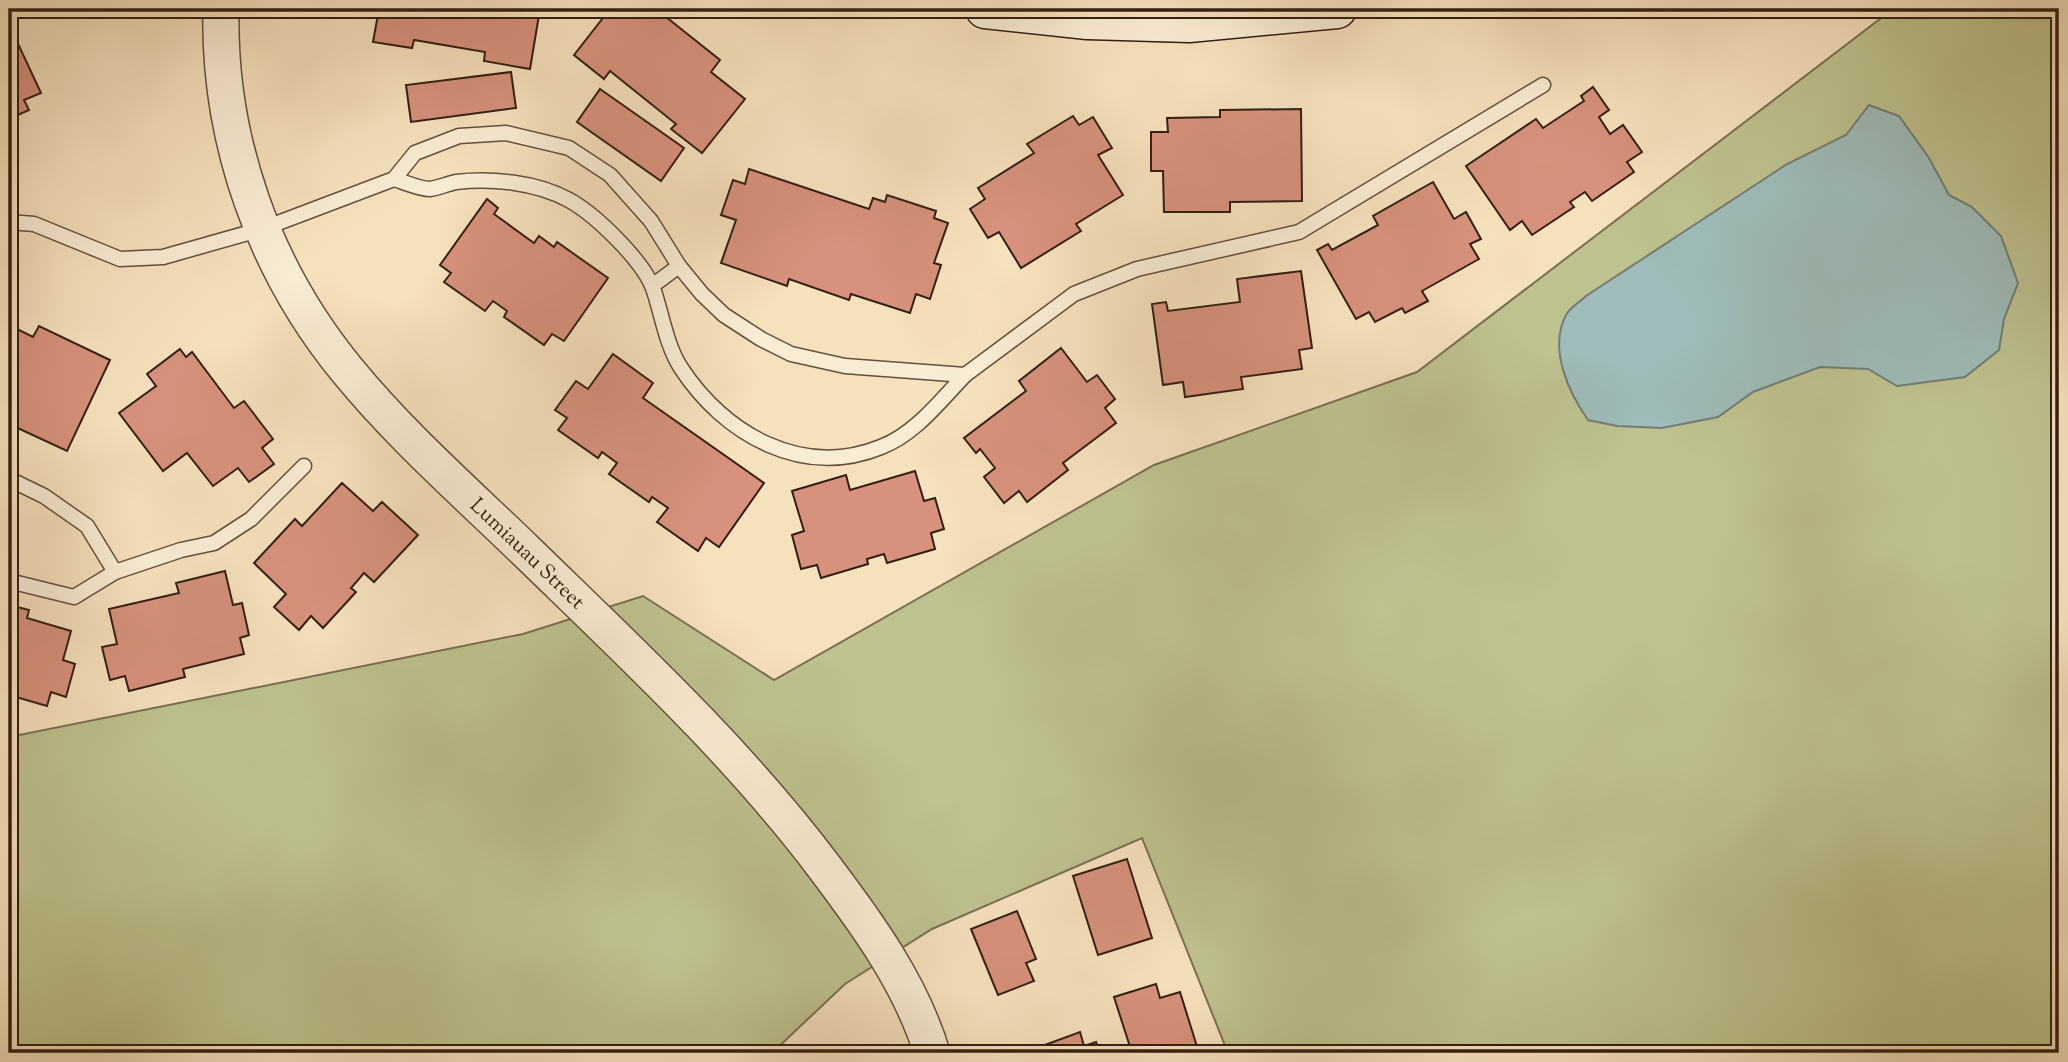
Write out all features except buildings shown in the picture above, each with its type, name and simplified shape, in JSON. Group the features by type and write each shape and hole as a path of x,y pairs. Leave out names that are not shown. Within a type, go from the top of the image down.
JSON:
{"main road":[{"path":"985,9 1088,20 1189,23 1337,9"}],"street":[{"name":"Lumiauau Street","path":"221,9 222,67 231,123 262,229 276,260 320,335 405,435 636,659 790,822 868,926 901,979 932,1053"}],"lane":[{"path":"394,179 429,189 453,183 493,179 569,200 603,226 636,262 652,286 680,366 708,403 744,433 783,453 831,457 881,447 922,421 965,375 1074,294 1138,268 1299,232 1543,85"},
{"path":"9,222 34,224 120,259 163,257 262,229 394,179 415,153 459,136 506,133 569,148 610,175 651,220 679,267 724,314 761,339 791,354 845,366 965,375"},
{"path":"652,286 679,267"},
{"path":"9,581 74,597 116,572 181,550 214,543 251,519 304,466"},
{"path":"9,479 44,496 87,526 116,572"}],"green space":[{"path":"1893,9 2059,9 2059,1053 1228,1053 1142,838 932,929 845,984 772,1053 9,1053 9,737 523,634 643,596 774,680 1154,465 1417,372"}],"water":[{"path":"1869,105 1899,116 1929,158 1949,195 1972,207 2001,236 2018,283 2004,319 1999,350 1965,377 1897,386 1868,369 1820,367 1753,392 1718,417 1662,428 1617,426 1588,420 1568,384 1560,356 1561,328 1570,310 1586,296 1787,164 1846,135"}]}
